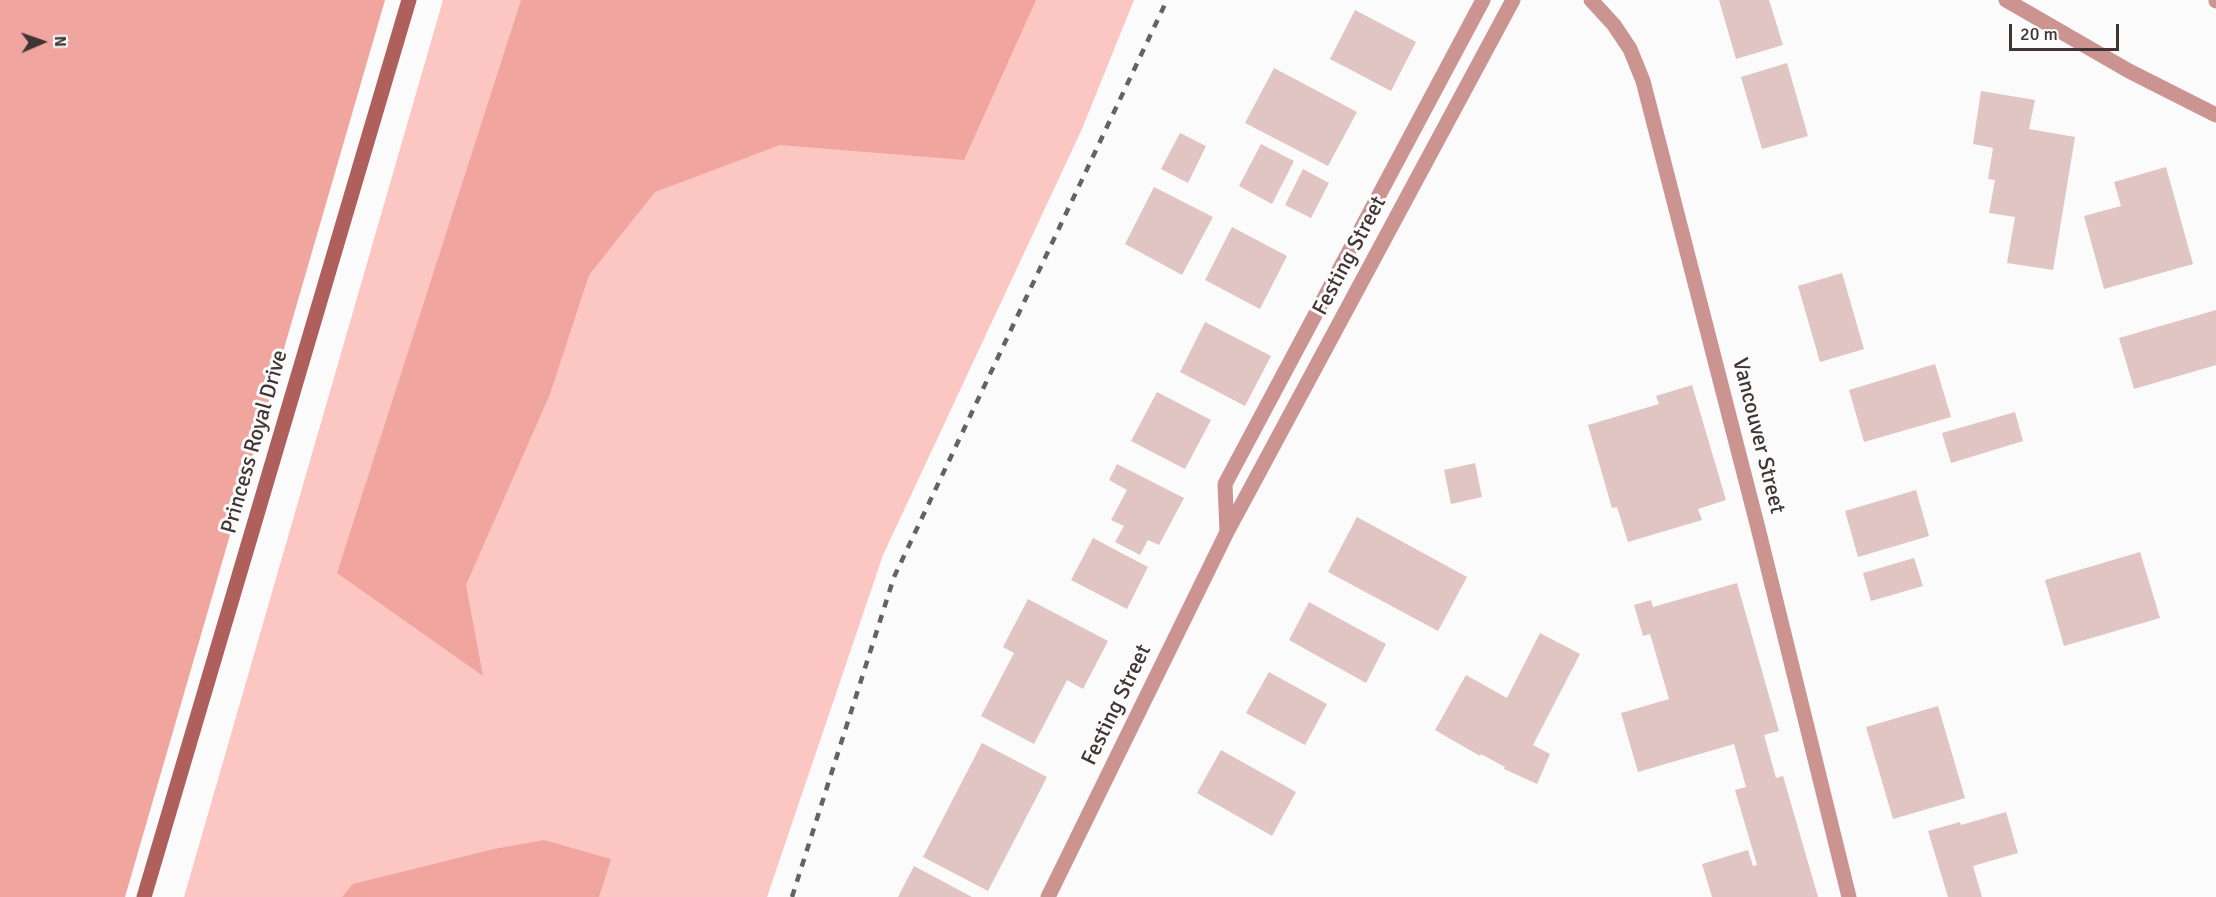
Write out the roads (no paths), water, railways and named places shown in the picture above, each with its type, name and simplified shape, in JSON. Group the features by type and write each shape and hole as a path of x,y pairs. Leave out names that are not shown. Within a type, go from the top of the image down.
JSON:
{"main road":[{"name":"Princess Royal Drive","path":"144,897 409,0"}],"street":[{"name":"Festing Street","path":"1227,532 1225,484 1483,0"},
{"name":"Festing Street","path":"1048,897 1227,532 1513,0"},
{"name":"Vancouver Street","path":"1591,0 1614,25 1630,49 1643,81 1761,539 1849,897"},
{"path":"2006,0 2129,71 2216,115"}],"railway":[{"path":"792,897 894,577 1167,0"}]}
